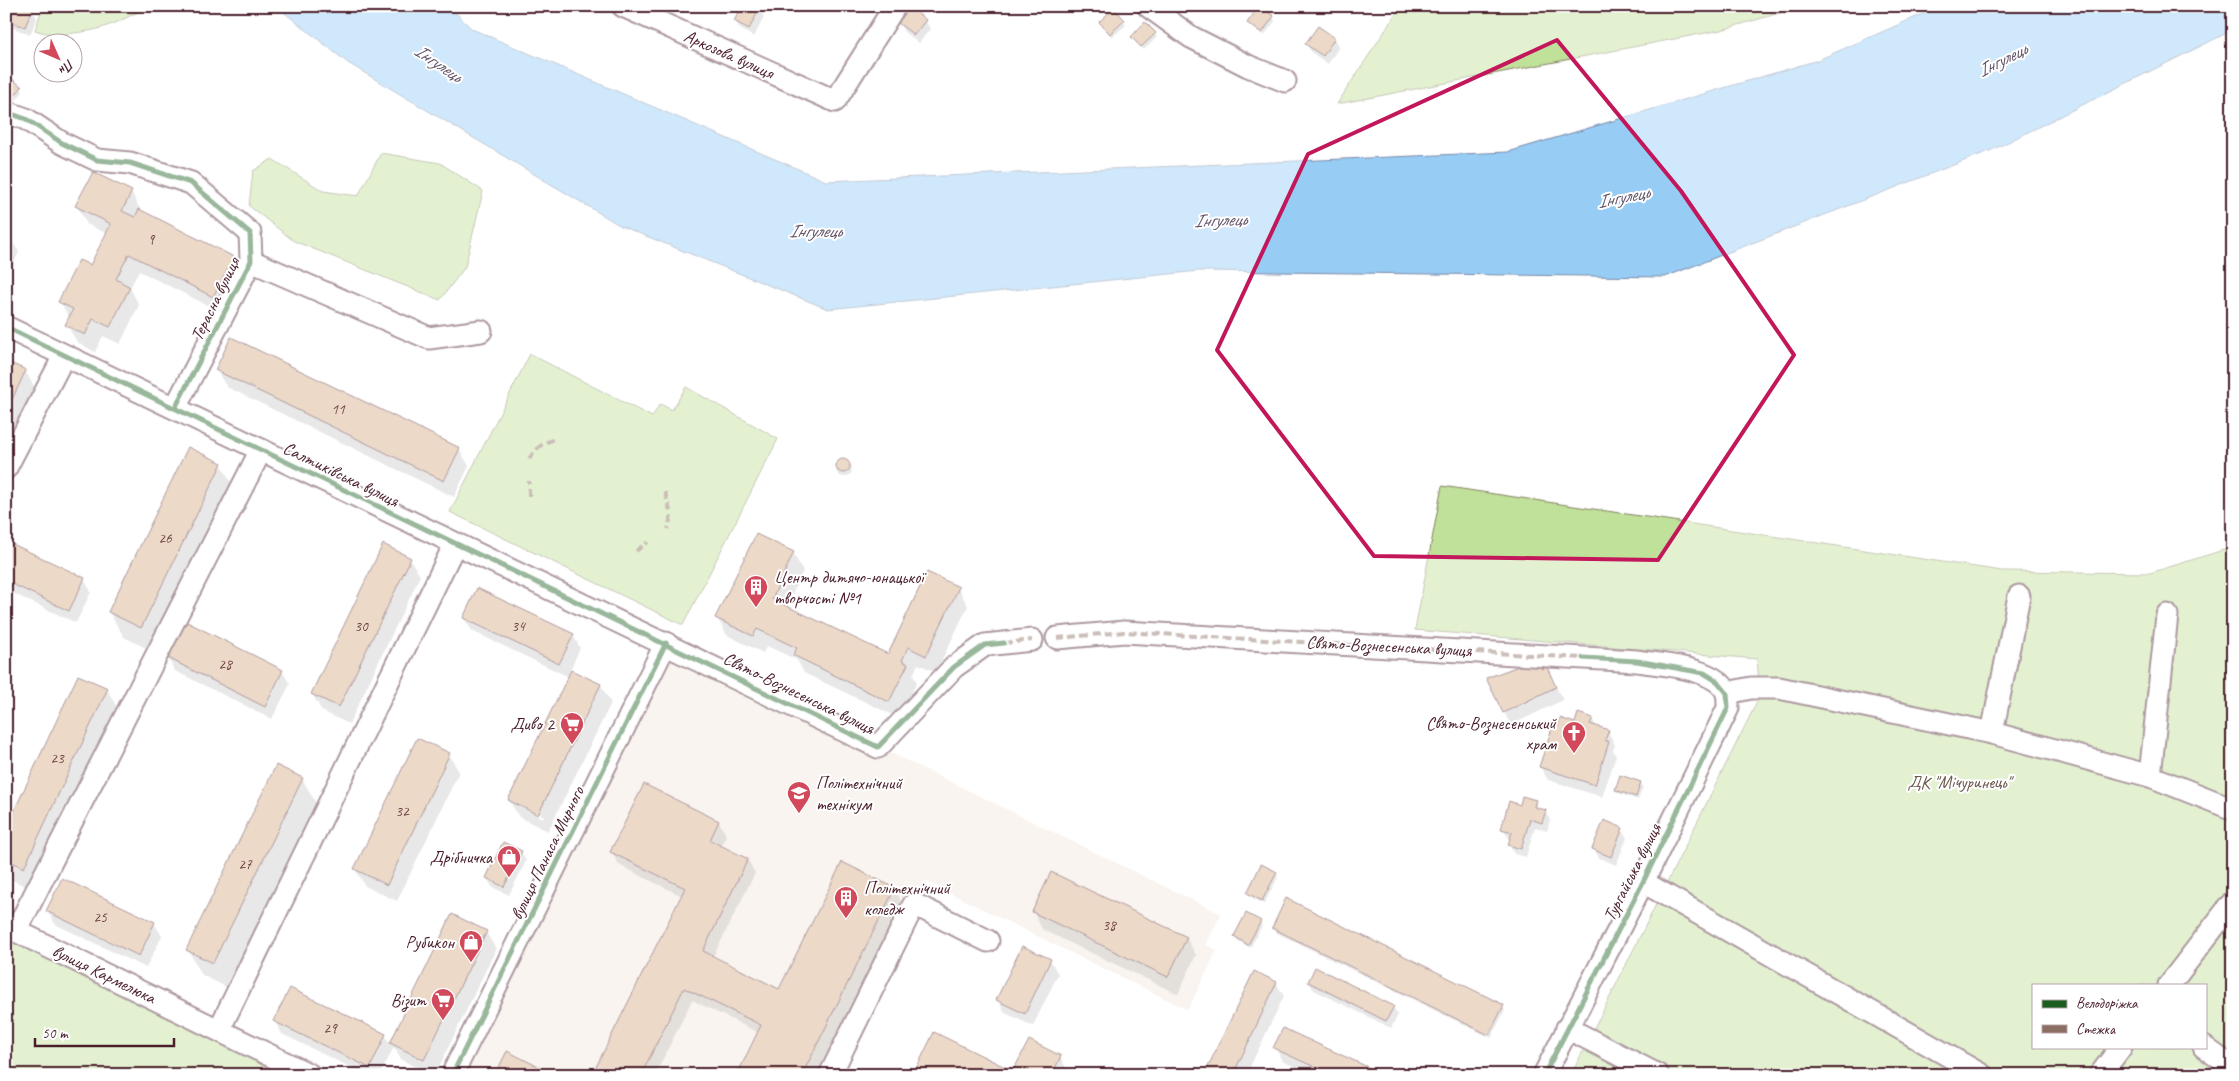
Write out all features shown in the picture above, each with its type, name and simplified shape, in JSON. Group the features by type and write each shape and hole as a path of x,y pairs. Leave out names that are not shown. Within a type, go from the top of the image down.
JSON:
{"street":[{"name":"Аркозова вулиця","path":"623,6 834,101 894,6"},
{"path":"1148,6 1191,37 1248,66 1284,81"},
{"name":"Терасна вулиця","path":"6,112 26,119 62,142 97,160 130,163 191,183 250,233 251,261 175,408"},
{"path":"251,261 428,338 481,332"},
{"name":"Салтиківська вулиця","path":"6,326 64,356 455,544 666,643"},
{"path":"6,468 64,356"},
{"path":"11,928 261,450"},
{"path":"220,1030 455,544"},
{"path":"1992,733 2019,596"},
{"path":"2150,776 2167,615"},
{"name":"Свято-Вознесенська вулиця","path":"1057,638 1124,632 1637,661 1704,673 1722,687"},
{"name":"Свято-Вознесенська вулиця","path":"666,643 878,747 954,667 985,645 1032,640"},
{"name":"вулиця Панаса Мирного","path":"452,1075 666,643"},
{"path":"1722,687 1779,688 1992,733 2150,776 2233,808"},
{"name":"Тургайська вулиця","path":"1544,1075 1566,1028 1643,882 1728,708 1722,687"},
{"path":"1643,882 1982,1075"},
{"path":"2170,984 2233,902"},
{"path":"830,1075 914,904 988,942"},
{"name":"вулиця Кармелюка","path":"11,928 310,1075"},
{"path":"1566,1028 1658,1075"},
{"path":"2100,1075 2120,1048"},
{"path":"2205,1048 2233,1068"}],"highlighted area":[{"path":"1557,40 1681,191 1794,355 1658,560 1374,556 1217,350 1308,154"}],"shaded area":[{"name":"Політехнічний технікум","path":"666,643 1221,914 1206,945 1217,950 1188,1010 925,881 830,1075 452,1075"}],"green space":[{"path":"43,6 150,6 116,23 97,29 79,32 42,32 35,30"},
{"path":"1401,6 1804,6 1721,30 1337,104"},
{"path":"381,153 440,163 483,191 465,267 440,300 294,241 249,206 253,171 272,159 323,191 358,196"},
{"path":"530,354 652,417 660,404 672,410 686,387 778,439 683,625 450,512"},
{"name":"ДК \"Мічуринець\"","path":"1442,486 2002,571 2150,573 2233,547 2233,1075 1571,1075 1760,696 1757,659 1415,630"},
{"path":"6,926 310,1075 6,1075"}],"water":[{"name":"Інгулець","path":"276,6 449,6 472,29 826,181 1508,152 1818,60 1941,6 2233,6 2233,30 1992,150 1665,277 1199,271 828,309 621,226 348,63"}],"building":[{"path":"12,6 33,8 25,27 6,20"},
{"path":"742,6 760,8 749,29 734,21"},
{"path":"1259,6 1274,16 1262,33 1247,23"},
{"path":"910,7 926,20 914,35 898,23"},
{"path":"1114,8 1125,20 1110,34 1099,22"},
{"path":"1145,22 1156,33 1141,47 1131,37"},
{"path":"1318,26 1335,38 1323,56 1305,44"},
{"path":"9,76 22,87 9,102 6,100 6,79"},
{"path":"93,172 132,191 122,211 135,217 139,209 234,257 213,297 129,254 116,279 130,287 110,327 93,319 85,335 65,325 73,309 58,302 79,260 90,265 111,224 75,206"},
{"path":"231,337 460,448 444,481 215,370"},
{"path":"6,361 26,370 6,412"},
{"path":"188,447 222,463 141,628 108,612"},
{"path":"840,459 846,459 850,466 846,473 840,473 836,469 836,463"},
{"name":"Центр дитячо-юнацької творчості №1","path":"756,534 794,552 772,599 888,654 927,572 959,587 926,656 908,647 902,661 908,664 889,702 793,655 797,648 757,629 753,636 715,618"},
{"path":"6,541 85,578 69,611 6,581"},
{"path":"383,544 411,558 339,707 311,694"},
{"path":"477,588 574,634 559,664 463,618"},
{"path":"185,621 283,670 265,707 166,657"},
{"path":"1535,660 1542,669 1547,667 1556,687 1503,713 1486,678"},
{"path":"571,670 601,684 538,815 508,800"},
{"path":"78,675 108,688 24,868 6,859 6,828"},
{"name":"Свято-Вознесенський храм","path":"1578,713 1593,718 1590,724 1609,730 1605,740 1609,742 1595,785 1539,767 1553,725 1558,726 1560,718 1575,723"},
{"path":"417,738 450,753 387,885 354,869"},
{"path":"276,765 303,778 213,963 186,950"},
{"path":"1620,775 1641,782 1636,797 1615,790"},
{"name":"Політехнічний коледж","path":"644,784 719,821 710,840 748,859 703,951 779,989 842,862 895,888 802,1075 737,1075 761,1025 684,988 641,1075 592,1075 685,888 610,852"},
{"path":"1522,796 1536,800 1534,807 1546,810 1542,823 1530,819 1521,849 1508,845 1512,832 1501,829 1509,801 1520,805"},
{"path":"1604,820 1623,828 1611,857 1592,849"},
{"path":"503,842 522,851 504,887 486,878"},
{"path":"1261,864 1277,872 1262,901 1247,893"},
{"path":"1051,872 1187,937 1168,977 1032,912"},
{"path":"62,878 155,922 139,956 46,911"},
{"path":"1286,898 1504,1005 1489,1035 1272,928"},
{"path":"1246,913 1261,921 1248,945 1234,936"},
{"path":"452,914 487,931 424,1060 390,1043"},
{"path":"1022,946 1051,959 1025,1014 996,1000"},
{"path":"1315,967 1394,1006 1386,1021 1308,982"},
{"path":"1254,971 1277,982 1233,1075 1204,1075"},
{"path":"290,988 386,1034 370,1068 273,1021"},
{"path":"1283,1028 1372,1069 1370,1075 1332,1075 1273,1048"},
{"path":"934,1032 1013,1071 1029,1040 1061,1056 1053,1073 1056,1075 913,1075"},
{"path":"507,1051 555,1075 495,1075"}],"marked path":[{"path":"529,459 539,447 553,440"},
{"path":"529,481 529,496"},
{"path":"665,492 671,515 668,529"},
{"path":"636,551 648,542"},
{"path":"1057,638 1124,632 1583,658"},
{"path":"1004,643 1032,640"}],"cycle path":[{"path":"6,112 26,119 62,143 97,160 130,163 191,183 250,233 251,261 175,408"},
{"path":"6,327 878,747 954,667 985,645 1004,643"},
{"path":"452,1075 666,643"},
{"path":"1544,1075 1643,882 1728,708 1727,693 1717,681 1704,673 1637,661 1583,658"}],"place":[{"name":"Центр дитячо-юнацької творчості №1","path":"756,608"},
{"name":"Диво 2","path":"572,745"},
{"name":"Свято-Вознесенський храм","path":"1574,754"},
{"name":"Політехнічний технікум","path":"799,814"},
{"name":"Дрібничка","path":"509,878"},
{"name":"Політехнічний коледж","path":"846,919"},
{"name":"Рубикон","path":"471,963"},
{"name":"Візит","path":"443,1021"}]}
